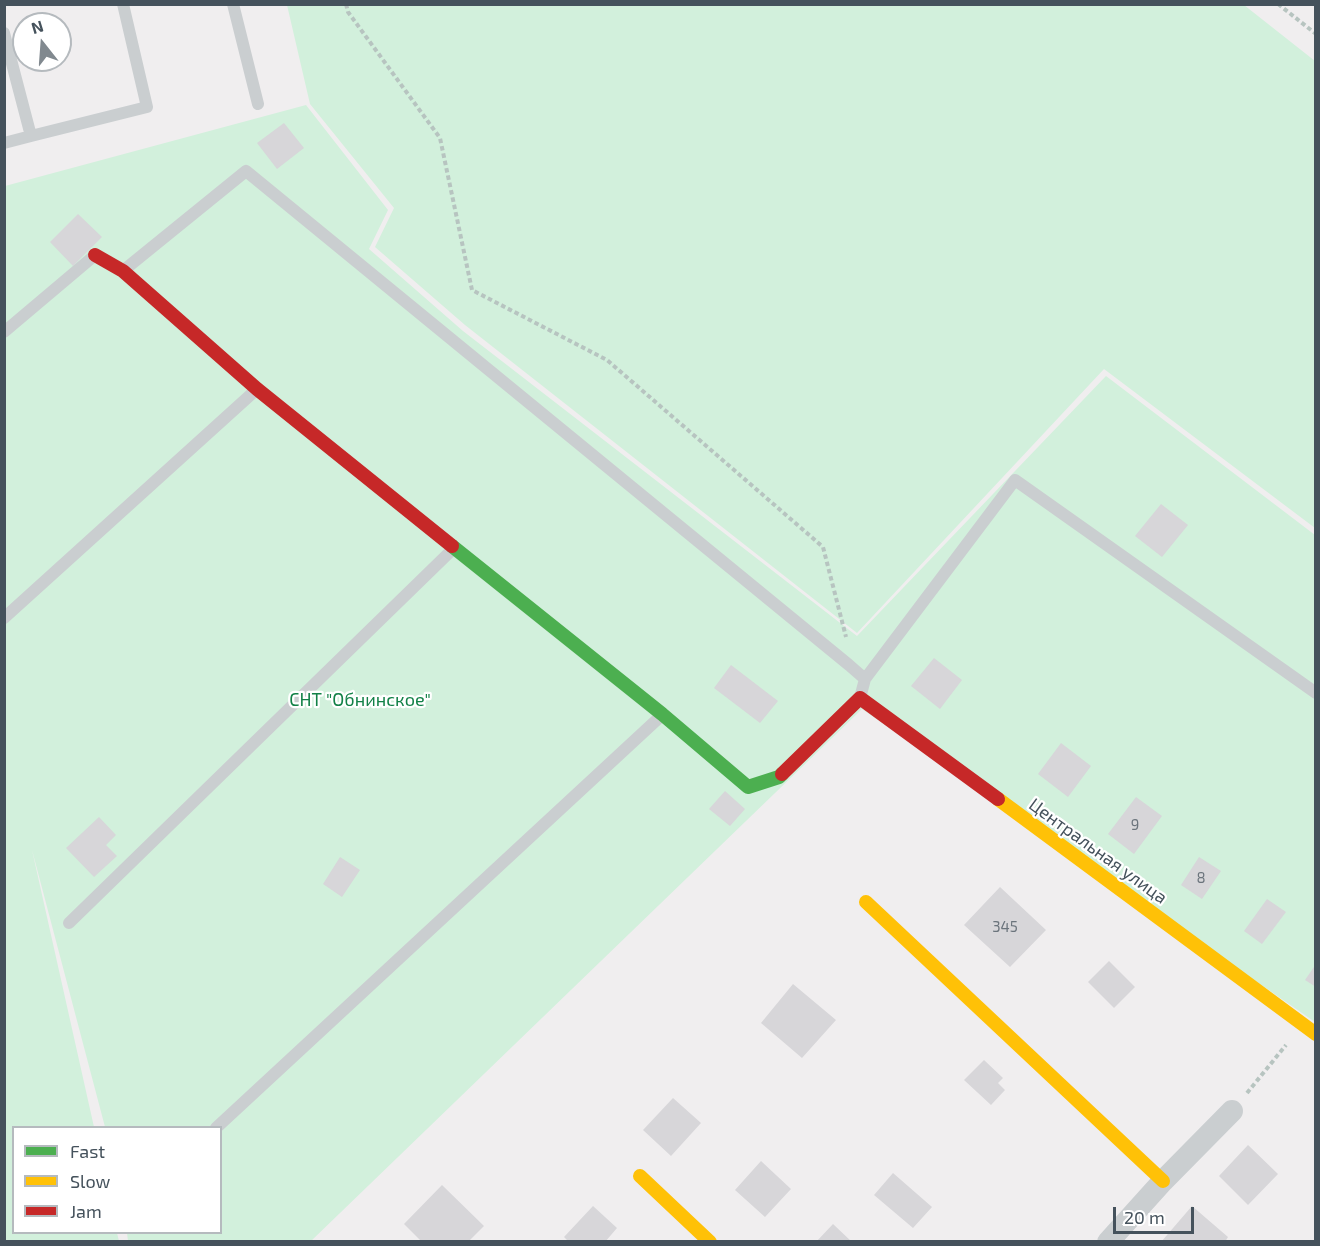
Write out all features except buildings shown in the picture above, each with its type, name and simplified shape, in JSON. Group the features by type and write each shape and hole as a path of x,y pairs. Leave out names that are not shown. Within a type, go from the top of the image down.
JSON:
{"street":[{"path":"95,255 123,271 257,389 662,714 748,787 779,777 860,698"},
{"name":"Центральная улица","path":"860,698 1311,1030"},
{"path":"866,902 1163,1181"},
{"path":"1108,1242 1163,1181 1232,1111"},
{"path":"640,1176 710,1242"}],"lane":[{"path":"4,143 147,107 123,4"},
{"path":"233,4 258,104"},
{"path":"5,34 31,136"},
{"path":"123,271 246,171 865,680"},
{"path":"4,332 95,255"},
{"path":"4,618 257,389"},
{"path":"860,698 865,680 1015,480 1316,693"},
{"path":"69,923 455,547"},
{"path":"218,1126 662,714"}],"path":[{"path":"346,4 348,12 440,138 472,290 607,360 823,547 845,632 849,665"},
{"path":"1278,4 1316,34"},
{"path":"1232,1111 1290,1039 1311,1030"}],"green space":[{"path":"287,5 1244,5 1315,61 1315,528 1104,369 857,633 465,325 375,247 394,208 310,104"},
{"name":"СНТ \"Обнинское\"","path":"306,105 388,210 369,249 463,331 857,636 1106,376 1315,535 1315,1022 862,709 311,1241 128,1241 127,1234 222,1234 222,1126 105,1126 32,850 94,1126 12,1126 12,1234 117,1234 119,1241 5,1242 5,186"}],"traffic: fast":[{"path":"452,546 662,714 748,787 782,774"}],"traffic: slow":[{"path":"998,799 1316,1034"},
{"path":"866,902 1163,1181"},
{"path":"640,1176 710,1242"}],"traffic: jam":[{"path":"95,255 123,271 257,389 452,546"},
{"path":"782,774 860,698 998,799"}]}
